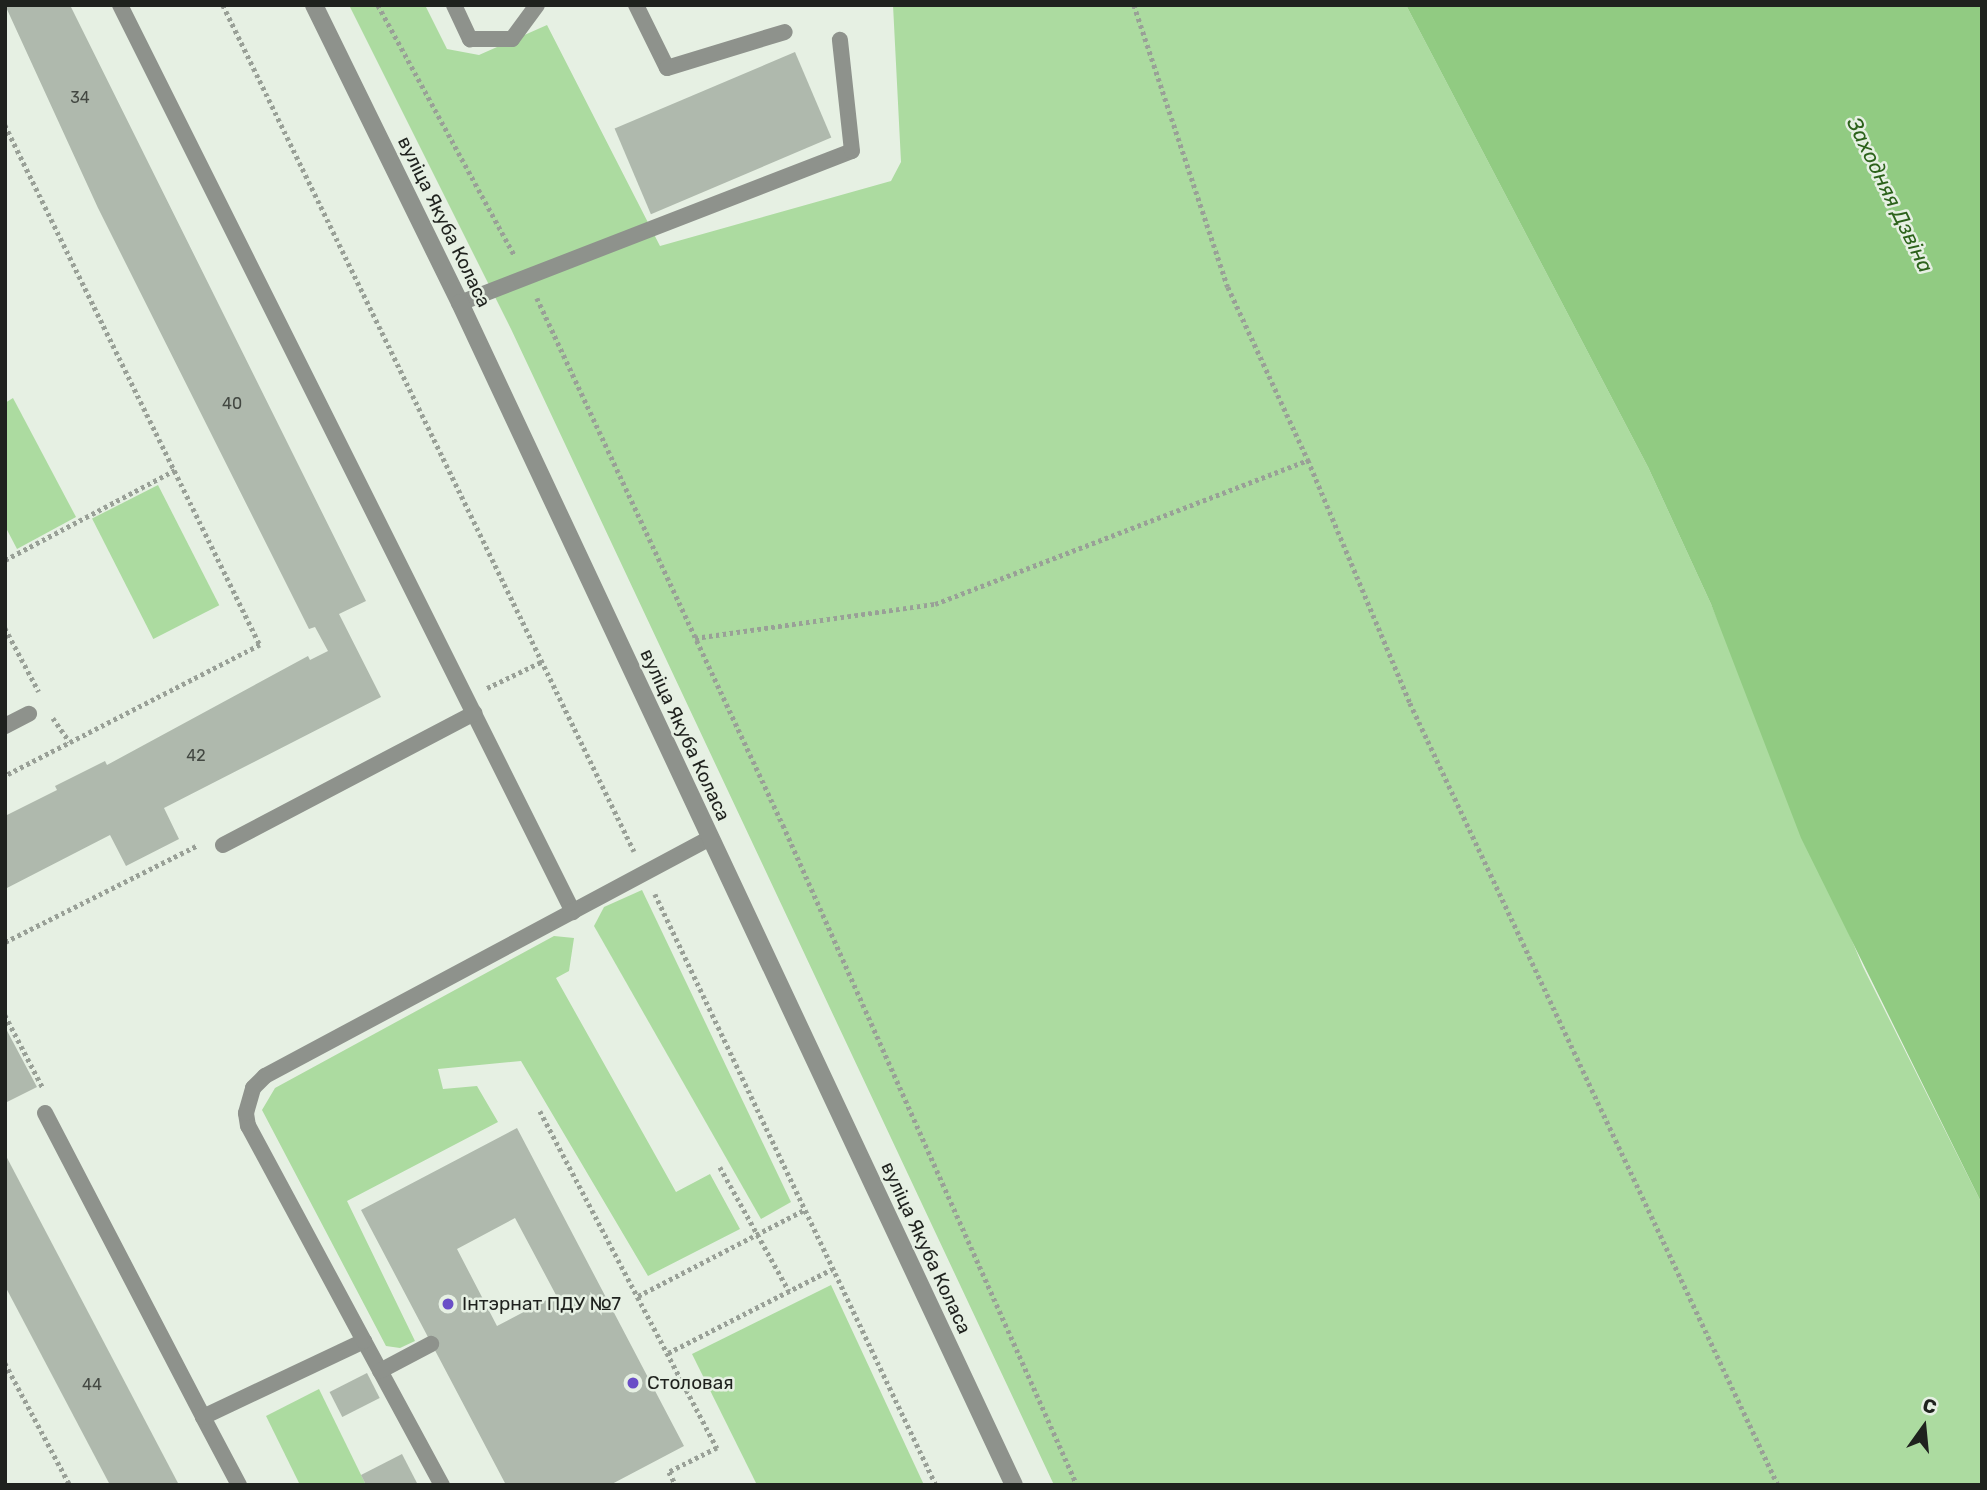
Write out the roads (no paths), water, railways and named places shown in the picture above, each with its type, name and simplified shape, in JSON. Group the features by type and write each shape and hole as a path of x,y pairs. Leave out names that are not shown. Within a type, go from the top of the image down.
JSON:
{"street":[{"name":"вуліца Якуба Коласа","path":"314,5 460,303 1014,1485"}],"lane":[{"path":"120,5 573,912"},
{"path":"454,5 470,39 512,38 537,5"},
{"path":"636,5 667,68 785,32"},
{"path":"460,303 852,151 840,40"},
{"path":"223,845 474,713"},
{"path":"5,726 29,714"},
{"path":"442,1485 248,1126 246,1113 253,1088 265,1076 573,912 643,871 710,838"},
{"path":"46,1114 239,1485"},
{"path":"203,1417 364,1341"},
{"path":"380,1371 431,1344"}],"water":[{"name":"Заходняя Дзвіна","path":"1406,5 1982,5 1982,1204 1801,838 1711,604 1648,467"}],"place":[{"name":"Інтэрнат ПДУ №7","path":"448,1304"},
{"name":"Столовая","path":"633,1383"}]}
